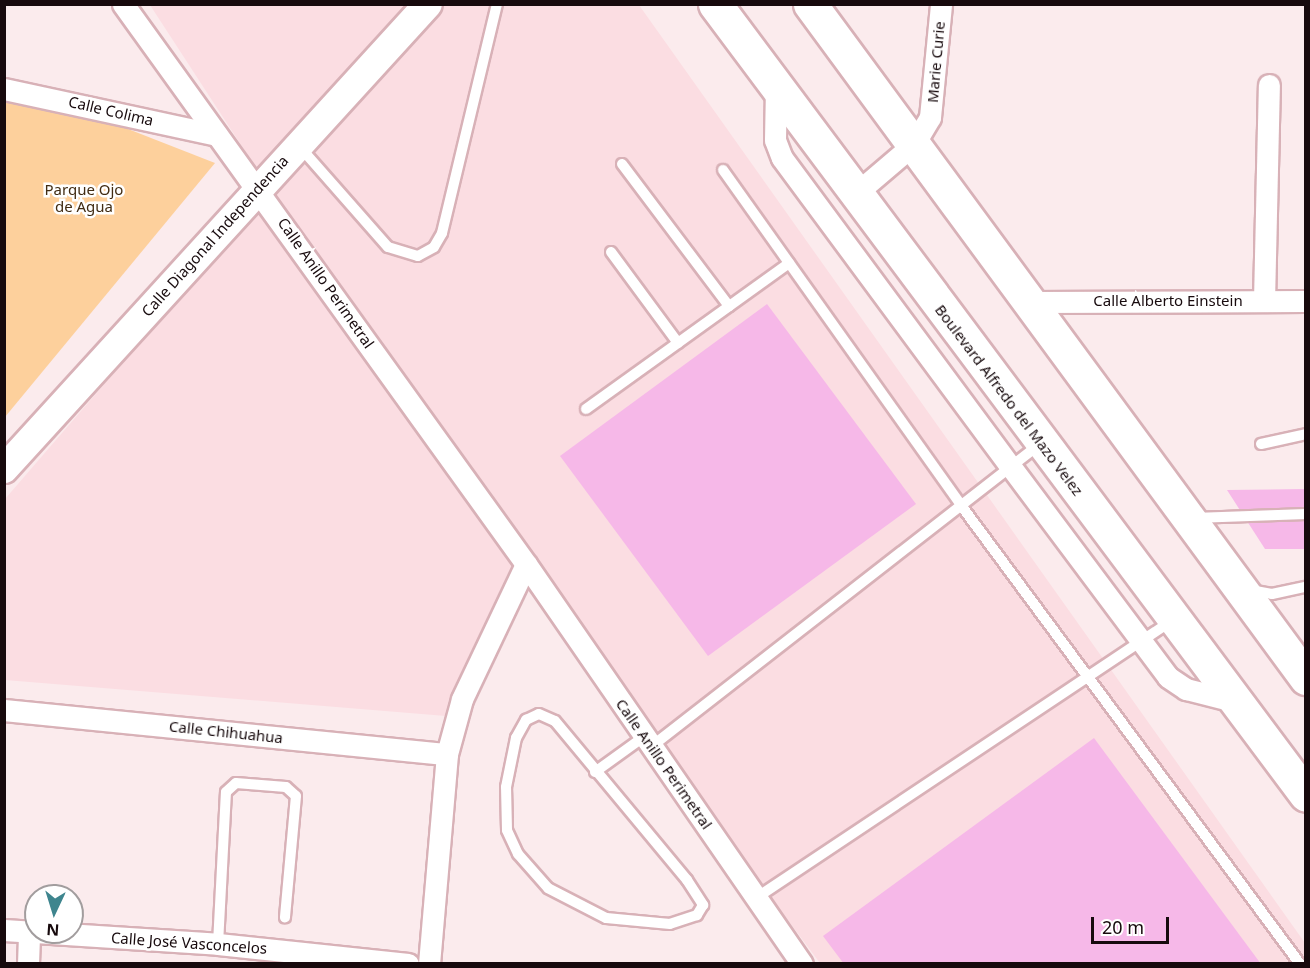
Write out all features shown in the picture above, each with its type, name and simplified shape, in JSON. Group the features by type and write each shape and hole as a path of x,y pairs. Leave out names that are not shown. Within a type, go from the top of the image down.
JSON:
{"main road":[{"name":"Calle Diagonal Independencia","path":"4,470 428,4"},
{"name":"Boulevard Alfredo del Mazo Velez","path":"715,4 854,195 1305,795"},
{"path":"810,4 1191,518 1305,678"}],"street":[{"name":"Calle Anillo Perimetral","path":"123,4 217,135 259,188 526,564 802,963"},
{"name":"Marie Curie","path":"854,195 914,144 930,117 934,97 941,4"},
{"path":"1264,301 1269,86"},
{"path":"776,87 775,140 782,158 1011,467 1143,642 1180,686 1237,702"},
{"name":"Calle Colima","path":"4,89 217,135"},
{"name":"Calle Alberto Einstein","path":"1031,302 1305,301"},
{"path":"429,963 447,754 462,699 526,564"},
{"name":"Calle Chihuahua","path":"4,710 447,754"},
{"name":"Calle José Vasconcelos","path":"4,930 24,932"},
{"name":"Calle José Vasconcelos","path":"84,935 218,944 408,963"},
{"path":"28,963 29,944"}],"lane":[{"path":"298,145 388,247 418,256 434,247 442,233 497,4"},
{"path":"622,164 729,306"},
{"path":"723,170 963,508 1300,963"},
{"path":"610,252 678,343"},
{"path":"586,409 789,263"},
{"path":"1261,444 1305,434"},
{"path":"595,772 648,741 963,508 1041,443"},
{"path":"1191,518 1305,514"},
{"path":"1239,587 1272,594 1305,587"},
{"path":"756,898 1089,679 1174,619"},
{"path":"539,714 555,721 595,772 687,880 703,904 697,915 670,924 606,918 548,888 518,854 507,830 506,787 516,738 526,720 539,714"},
{"path":"218,944 226,792 236,783 286,787 296,796 285,918"}],"shaded area":[{"path":"150,5 639,5 1305,943 1305,963 820,963 532,579 458,717 5,680 5,499 271,191"}],"green space":[{"name":"Parque Ojo de Agua","path":"41,95 215,163 5,417 5,101"}],"building":[{"path":"767,304 916,504 708,656 560,456"},
{"path":"1306,489 1306,549 1265,549 1227,490"},
{"path":"1094,738 1261,964 844,964 823,936"}]}
